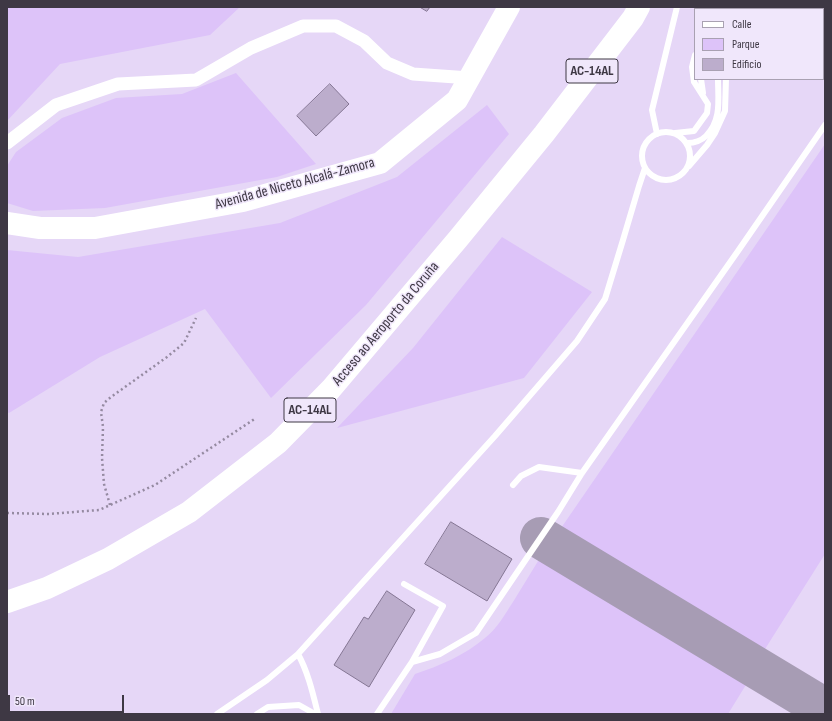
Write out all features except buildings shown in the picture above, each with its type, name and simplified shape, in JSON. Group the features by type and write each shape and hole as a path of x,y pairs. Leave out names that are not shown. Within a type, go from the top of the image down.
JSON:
{"highway":[{"name":"Avenida de Niceto Alcalá-Zamora","path":"7,223 40,228 95,228 243,201 380,163 457,100 509,7"},
{"name":"Acceso ao Aeroporto da Coruña","path":"7,602 47,588 108,559 189,512 278,443 331,390 458,239 544,134 639,7"}],"street":[{"path":"7,143 56,105 118,84 196,80 251,48 303,26 336,26 364,41 387,63 413,74 470,78"}],"lane":[{"path":"657,134 652,110 677,7"},
{"path":"674,133 694,131 707,113 708,104 694,82 692,67 694,59"},
{"path":"701,80 703,95"},
{"path":"687,143 694,143 702,140 711,131 716,122 719,108 718,80"},
{"path":"686,168 690,156 689,149 687,143 679,135 668,132 657,134 650,138 645,144 642,152 642,160 645,168 651,174 666,180 681,175 707,145 715,133 725,110 726,80"},
{"path":"412,662 440,654 476,633 558,512 582,473 825,125"},
{"path":"217,714 267,680 298,654 495,436 577,341 605,299 645,168"},
{"path":"514,485 521,476 539,467 582,473"},
{"path":"377,714 412,662 443,606 404,584"},
{"path":"298,654 312,688 316,714"},
{"path":"257,714 268,707 299,704 316,714"}],"path":[{"path":"110,505 104,484 102,458 103,427 101,412 104,403 184,343 196,318"},
{"path":"7,513 49,514 99,510 155,485 256,418"}],"green space":[{"path":"7,7 240,7 210,35 60,64 7,121"},
{"path":"236,73 316,164 277,177 105,208 33,211 7,203 7,166 16,152 62,118 116,98 182,94"},
{"path":"487,105 509,134 366,305 271,398 205,309 100,357 9,413 7,412 7,250 78,257 280,223 397,177"},
{"path":"825,144 825,554 760,657 559,531"},
{"path":"502,237 592,292 524,378 337,428 413,348"},
{"path":"543,553 752,675 728,714 391,714 415,674 442,664 469,650 493,630 513,602"}],"taxiway":[{"path":"541,538 825,709"}]}
